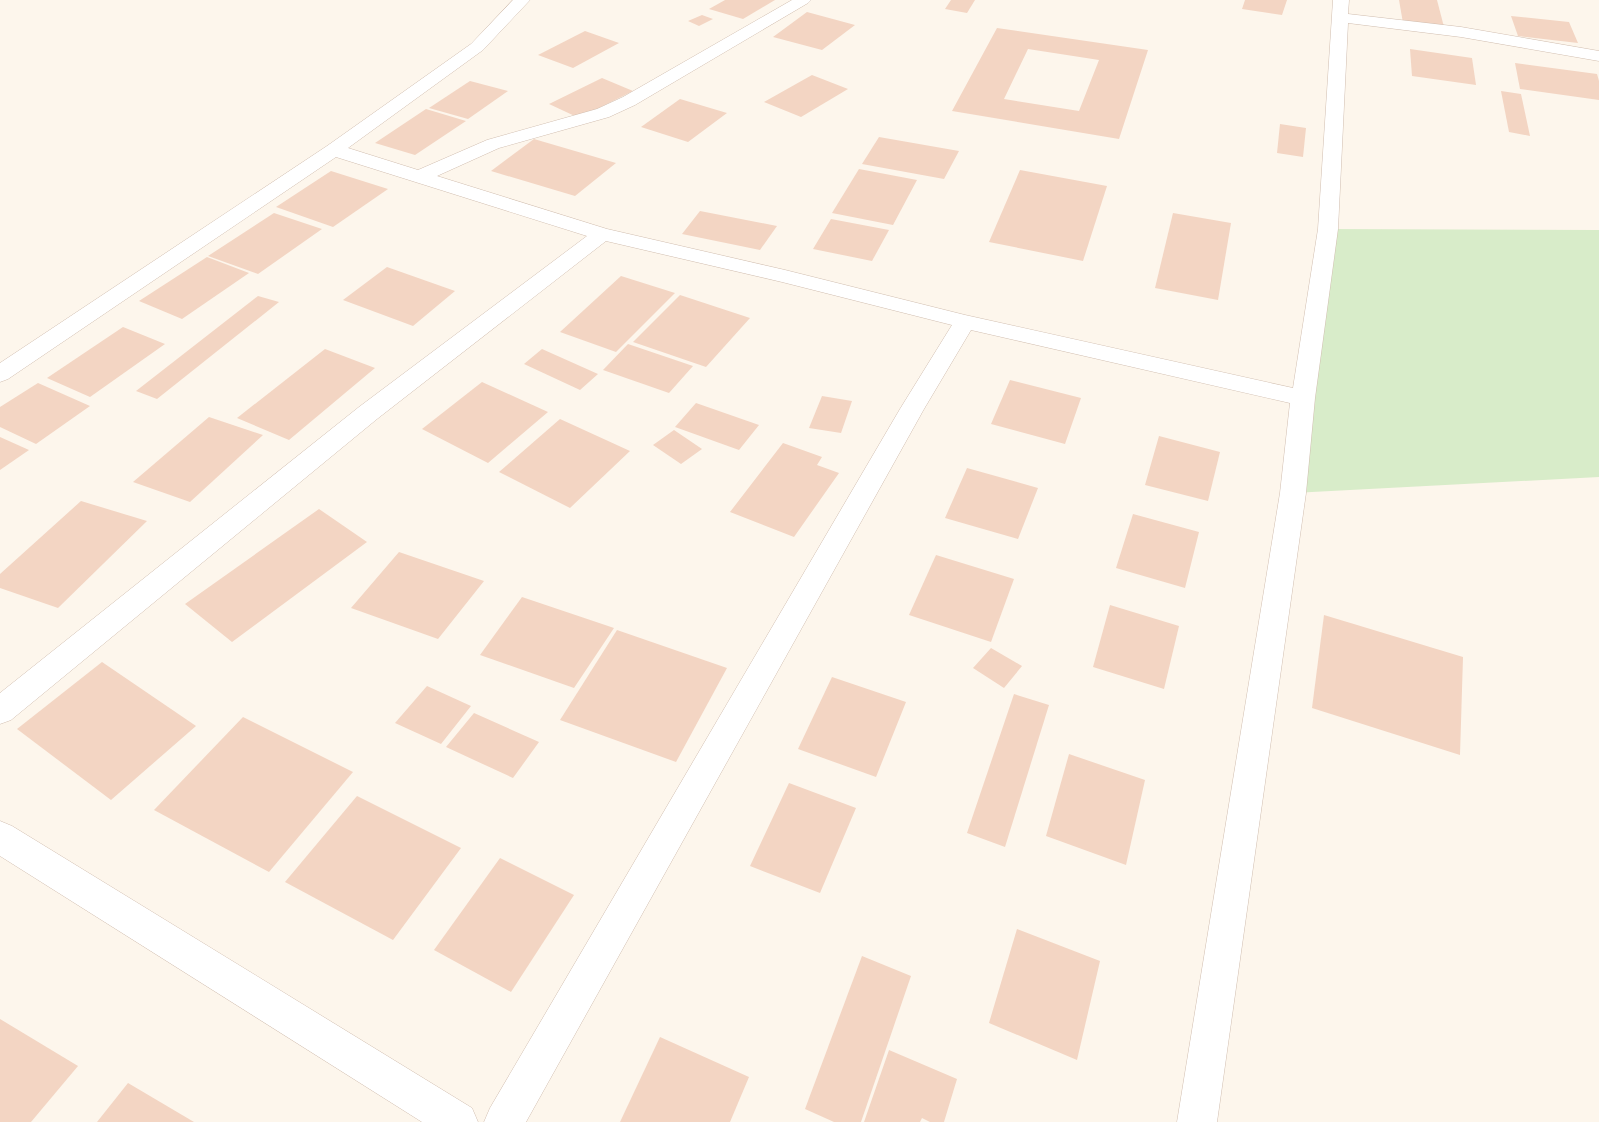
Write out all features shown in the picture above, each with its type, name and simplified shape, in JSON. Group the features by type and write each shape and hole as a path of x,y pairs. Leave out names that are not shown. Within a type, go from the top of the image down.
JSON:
{"street":[{"path":"0,374 334,150 477,46 522,0"},
{"path":"419,177 493,144 603,113 628,102 803,0"},
{"path":"1197,1122 1293,493 1303,398 1328,229 1341,9 1599,56"},
{"path":"334,150 602,234 784,276 965,322 1303,398"},
{"path":"0,711 368,413 602,234"},
{"path":"504,1122 912,409 965,322"},
{"path":"0,837 458,1122"}],"green space":[{"path":"1328,229 1599,230 1599,477 1293,493"}],"building":[{"path":"725,0 775,0 743,19 709,9"},
{"path":"951,0 975,0 967,13 945,9"},
{"path":"1245,0 1287,0 1282,15 1242,9"},
{"path":"1399,0 1437,0 1444,27 1403,23"},
{"path":"807,12 855,25 822,50 773,37"},
{"path":"702,15 713,19 699,26 688,21"},
{"path":"1511,16 1569,22 1578,43 1518,36"},
{"path":"997,28 1148,50 1119,139 952,111","holes":["1028,49 1099,60 1079,111 1004,99"]},
{"path":"585,31 619,43 573,68 538,55"},
{"path":"1410,49 1472,58 1476,85 1412,76"},
{"path":"1515,63 1597,74 1599,100 1520,89"},
{"path":"812,75 848,89 801,117 764,102"},
{"path":"602,78 633,91 579,118 549,104"},
{"path":"470,81 508,91 468,119 429,108"},
{"path":"1501,91 1521,94 1530,136 1509,132"},
{"path":"680,99 727,113 688,142 641,127"},
{"path":"426,109 466,121 415,155 375,143"},
{"path":"1280,124 1306,128 1303,157 1277,153"},
{"path":"879,137 959,151 944,179 862,164"},
{"path":"534,139 616,163 575,196 491,171"},
{"path":"859,169 917,180 893,225 832,213"},
{"path":"1020,170 1107,186 1083,261 989,242"},
{"path":"331,171 388,189 333,227 276,207"},
{"path":"700,211 777,226 760,250 682,234"},
{"path":"274,213 322,229 258,274 208,256"},
{"path":"1173,213 1231,223 1218,300 1155,288"},
{"path":"831,219 889,230 872,261 813,249"},
{"path":"207,257 249,273 182,319 139,301"},
{"path":"387,267 455,291 413,326 343,300"},
{"path":"621,276 675,293 616,352 560,332"},
{"path":"680,295 750,318 706,367 633,342"},
{"path":"258,296 279,302 157,399 136,391"},
{"path":"123,327 165,344 90,397 47,378"},
{"path":"628,344 693,366 669,393 603,370"},
{"path":"325,349 375,368 289,440 237,418"},
{"path":"542,349 598,374 580,390 524,364"},
{"path":"1010,380 1081,398 1065,444 991,424"},
{"path":"482,382 548,412 488,463 422,429"},
{"path":"38,383 90,406 36,444 0,427 0,407"},
{"path":"822,396 852,401 841,433 809,428"},
{"path":"696,403 759,425 739,450 675,427"},
{"path":"209,417 263,435 190,502 133,482"},
{"path":"560,419 630,451 570,508 499,472"},
{"path":"674,430 702,449 681,464 653,445"},
{"path":"1159,436 1220,452 1208,501 1145,485"},
{"path":"0,437 29,450 0,470"},
{"path":"783,443 822,457 817,465 839,473 794,537 730,512"},
{"path":"967,468 1038,488 1018,539 945,518"},
{"path":"81,501 147,521 58,608 0,588 0,574"},
{"path":"319,509 367,542 232,642 185,604"},
{"path":"1133,514 1199,532 1185,588 1116,568"},
{"path":"399,552 484,581 438,639 351,608"},
{"path":"936,555 1014,579 991,642 909,615"},
{"path":"522,597 614,628 574,688 480,655"},
{"path":"1110,605 1179,626 1164,689 1093,667"},
{"path":"1324,615 1463,657 1460,755 1312,708"},
{"path":"617,630 727,668 676,762 560,720"},
{"path":"991,648 1022,666 1004,688 973,668"},
{"path":"102,662 196,726 111,800 17,729"},
{"path":"832,677 906,702 876,777 798,749"},
{"path":"427,686 471,706 441,744 395,723"},
{"path":"1014,694 1049,705 1005,847 967,833"},
{"path":"474,713 539,742 513,778 446,747"},
{"path":"243,717 353,772 269,872 154,810"},
{"path":"1069,754 1145,780 1126,865 1046,836"},
{"path":"789,783 856,808 820,893 750,866"},
{"path":"357,796 461,848 393,940 285,882"},
{"path":"500,858 574,895 511,992 434,950"},
{"path":"1017,929 1100,961 1077,1060 989,1023"},
{"path":"862,956 911,976 861,1122 834,1122 805,1109"},
{"path":"0,1019 78,1066 31,1122 0,1122"},
{"path":"660,1037 749,1077 730,1122 620,1122"},
{"path":"889,1050 957,1079 944,1122 930,1122 922,1118 920,1122 864,1122"},
{"path":"128,1083 194,1122 97,1122"}]}
